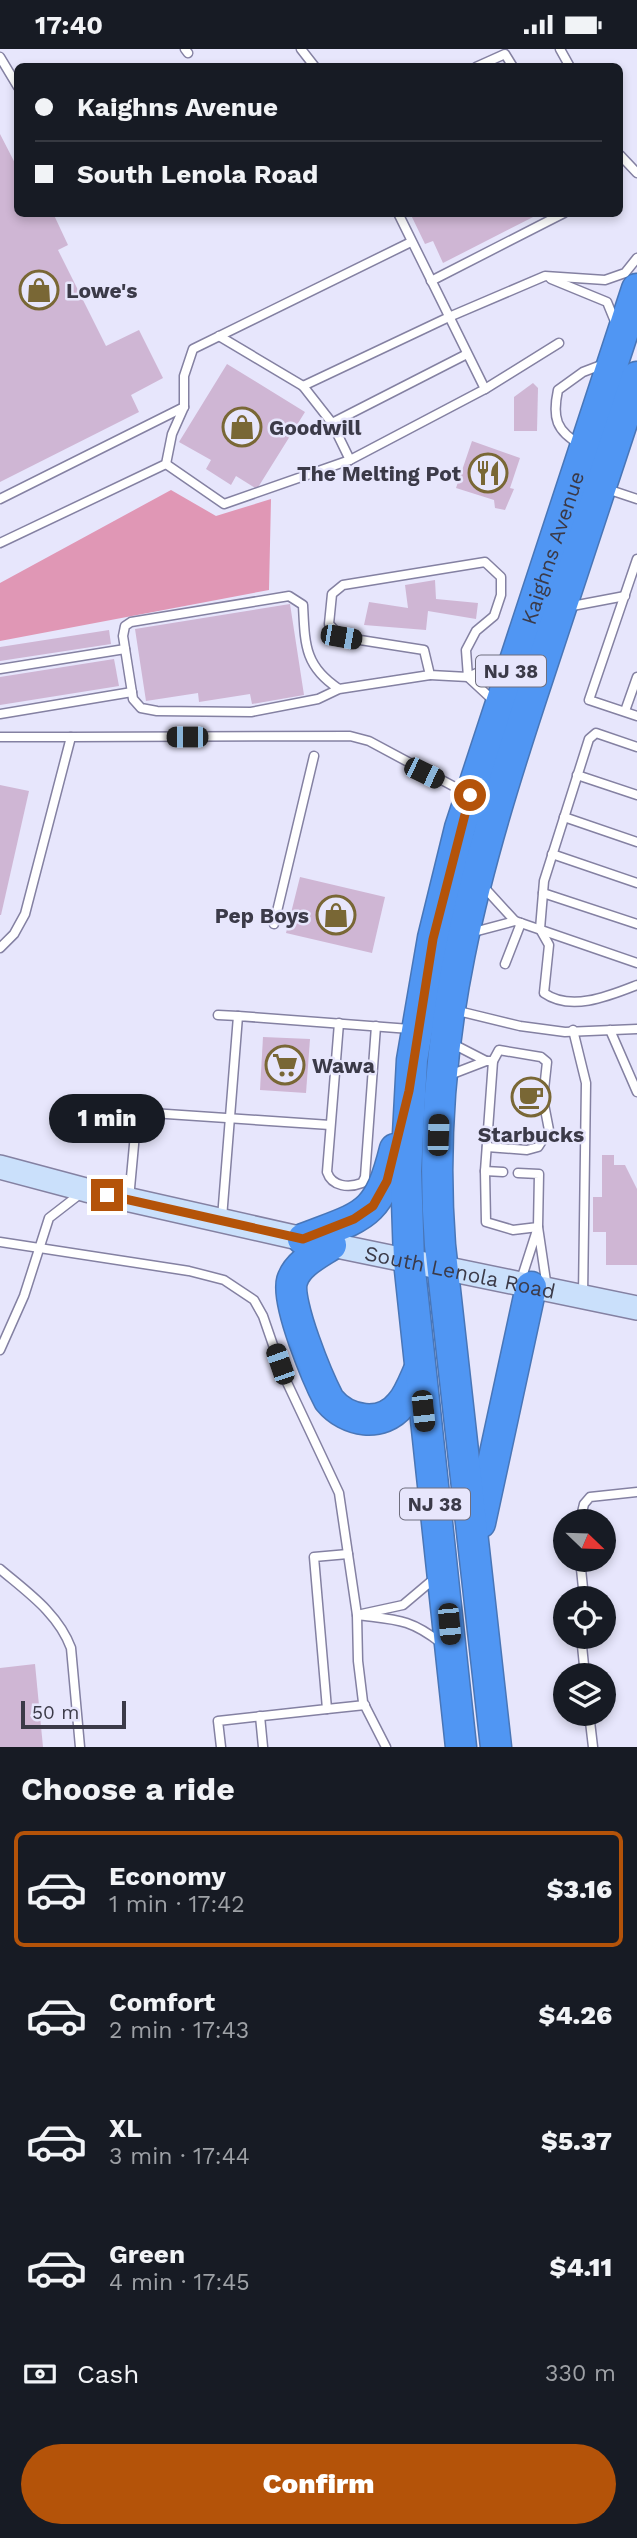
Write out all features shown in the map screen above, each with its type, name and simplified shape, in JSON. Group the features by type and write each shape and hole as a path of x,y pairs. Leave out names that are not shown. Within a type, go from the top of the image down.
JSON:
{"highway":[{"name":"Kaighns Avenue","path":"442,1268 437,1188 441,1079 449,1009 462,935 475,877 601,487 628,369 637,289"},
{"name":"Kaighns Avenue","path":"409,1261 405,1196 409,1091 416,1029 441,901 470,795 585,447 628,369"},
{"path":"409,1091 387,1181 377,1201 360,1216 317,1242 291,1289 295,1309 329,1400 338,1410 355,1418 382,1417 402,1404 419,1369"},
{"name":"NJ 38","path":"409,1261 461,1747"},
{"name":"NJ 38","path":"442,1268 496,1747"},
{"path":"475,1551 533,1287"}],"street":[{"name":"South Lenola Road","path":"0,1167 221,1221 583,1299 637,1308"}],"lane":[{"path":"301,49 312,63"},
{"path":"485,63 505,54 511,63"},
{"path":"0,57 14,80"},
{"path":"623,158 637,173"},
{"path":"627,163 637,163"},
{"path":"400,217 485,389"},
{"path":"431,281 556,217"},
{"path":"166,464 172,434 184,407 184,376 193,349 411,242"},
{"path":"303,386 449,317 545,276 605,280 625,273 637,258"},
{"path":"545,276 607,302 628,369 583,372 558,390 556,412 560,431 585,447"},
{"path":"219,337 303,386 332,423 350,460"},
{"path":"166,464 224,504 350,460 485,389 559,342"},
{"path":"332,423 467,354"},
{"path":"0,499 184,407"},
{"path":"0,543 166,464"},
{"path":"601,487 637,499"},
{"path":"430,675 425,650 341,637 329,624 332,594 343,585 485,562 502,577 501,595 494,616 476,631 466,650 468,677 499,706"},
{"path":"637,563 589,700 637,716"},
{"path":"339,689 321,677 308,659 303,605 289,596 131,622 125,626 125,649 132,692 141,708 157,712 251,712 318,699 339,689 430,675 468,677 516,654"},
{"path":"561,608 625,596"},
{"path":"0,669 125,649"},
{"path":"625,712 637,677"},
{"path":"0,714 132,692"},
{"path":"637,747 596,733 589,739 552,854 543,893 540,929 550,944 544,993 553,1000 596,1000 637,985"},
{"path":"0,737 350,736 369,741 470,795"},
{"path":"0,948 14,934 25,914 71,737"},
{"path":"274,924 314,756"},
{"path":"577,775 637,795"},
{"path":"564,817 637,842"},
{"path":"552,854 637,883"},
{"path":"475,877 518,922 637,964"},
{"path":"543,893 637,924"},
{"path":"462,935 518,922"},
{"path":"505,964 518,922"},
{"path":"449,1009 520,1026 565,1032 637,1030"},
{"path":"218,1015 416,1029"},
{"path":"221,1221 238,1016"},
{"path":"338,1023 328,1177 341,1185 362,1183 376,1026"},
{"path":"573,1030 586,1083 583,1299"},
{"path":"610,1030 637,1092"},
{"path":"445,1040 490,1061"},
{"path":"441,1079 490,1061 499,1050 541,1057 547,1062 543,1099 549,1130 538,1147 527,1150 487,1147"},
{"path":"490,1061 485,1171 486,1222 513,1230 538,1227"},
{"path":"129,1200 134,1177 137,1112 330,1125"},
{"path":"485,1171 503,1172"},
{"path":"518,1173 539,1174 533,1287"},
{"path":"0,1350 24,1296 48,1218 86,1190"},
{"path":"533,1287 538,1227"},
{"path":"0,1242 189,1271 224,1280 254,1300 263,1316 283,1374 340,1493 357,1615 358,1661 365,1705 386,1747"},
{"path":"583,1509 590,1497 637,1492"},
{"path":"327,1709 314,1557 348,1554"},
{"path":"0,1569 48,1610 67,1637 80,1747"},
{"path":"357,1615 403,1605 444,1569"},
{"path":"357,1615 408,1622 423,1627 452,1651"},
{"path":"222,1747 218,1721 365,1705"},
{"path":"260,1716 263,1747"},
{"path":"591,1726 593,1747"}],"shaded area":[{"path":"171,490 216,516 271,499 269,590 0,641 0,583"}],"building":[{"name":"Lowe's","path":"0,134 14,161 14,217 55,217 68,245 58,250 106,346 139,330 163,378 131,395 139,412 0,482"},
{"path":"412,217 533,217 443,263 433,241 425,244"},
{"name":"Goodwill","path":"227,364 305,412 257,489 236,476 231,485 206,469 211,460 179,442"},
{"path":"533,383 538,388 537,431 514,431 514,397"},
{"name":"The Melting Pot","path":"472,441 520,458 510,488 514,489 505,510 495,508 494,500 456,488"},
{"path":"435,580 436,599 478,603 476,619 428,611 426,630 364,625 369,602 408,608 405,585"},
{"path":"290,604 304,695 252,704 250,694 199,702 198,693 146,701 135,629"},
{"path":"109,630 111,644 0,661 0,647"},
{"path":"114,659 119,686 0,705 0,677"},
{"path":"0,785 29,791 1,915 0,915"},
{"name":"Pep Boys","path":"300,877 385,897 372,953 286,933"},
{"name":"Wawa","path":"263,1037 310,1039 306,1093 260,1090"},
{"path":"602,1155 614,1155 614,1165 625,1165 637,1189 637,1265 606,1265 606,1232 593,1232 593,1197 602,1197"},
{"path":"35,1664 43,1747 0,1747 0,1668"}],"place":[{"name":"Lowe's","path":"39,290"},
{"name":"Goodwill","path":"242,427"},
{"name":"The Melting Pot","path":"488,473"},
{"name":"Pep Boys","path":"336,915"},
{"name":"Wawa","path":"285,1065"},
{"name":"Starbucks","path":"531,1097"}],"route":[{"path":"107,1195 303,1239 354,1219 373,1206 387,1181 409,1091 416,1029 433,939 470,795"}]}
